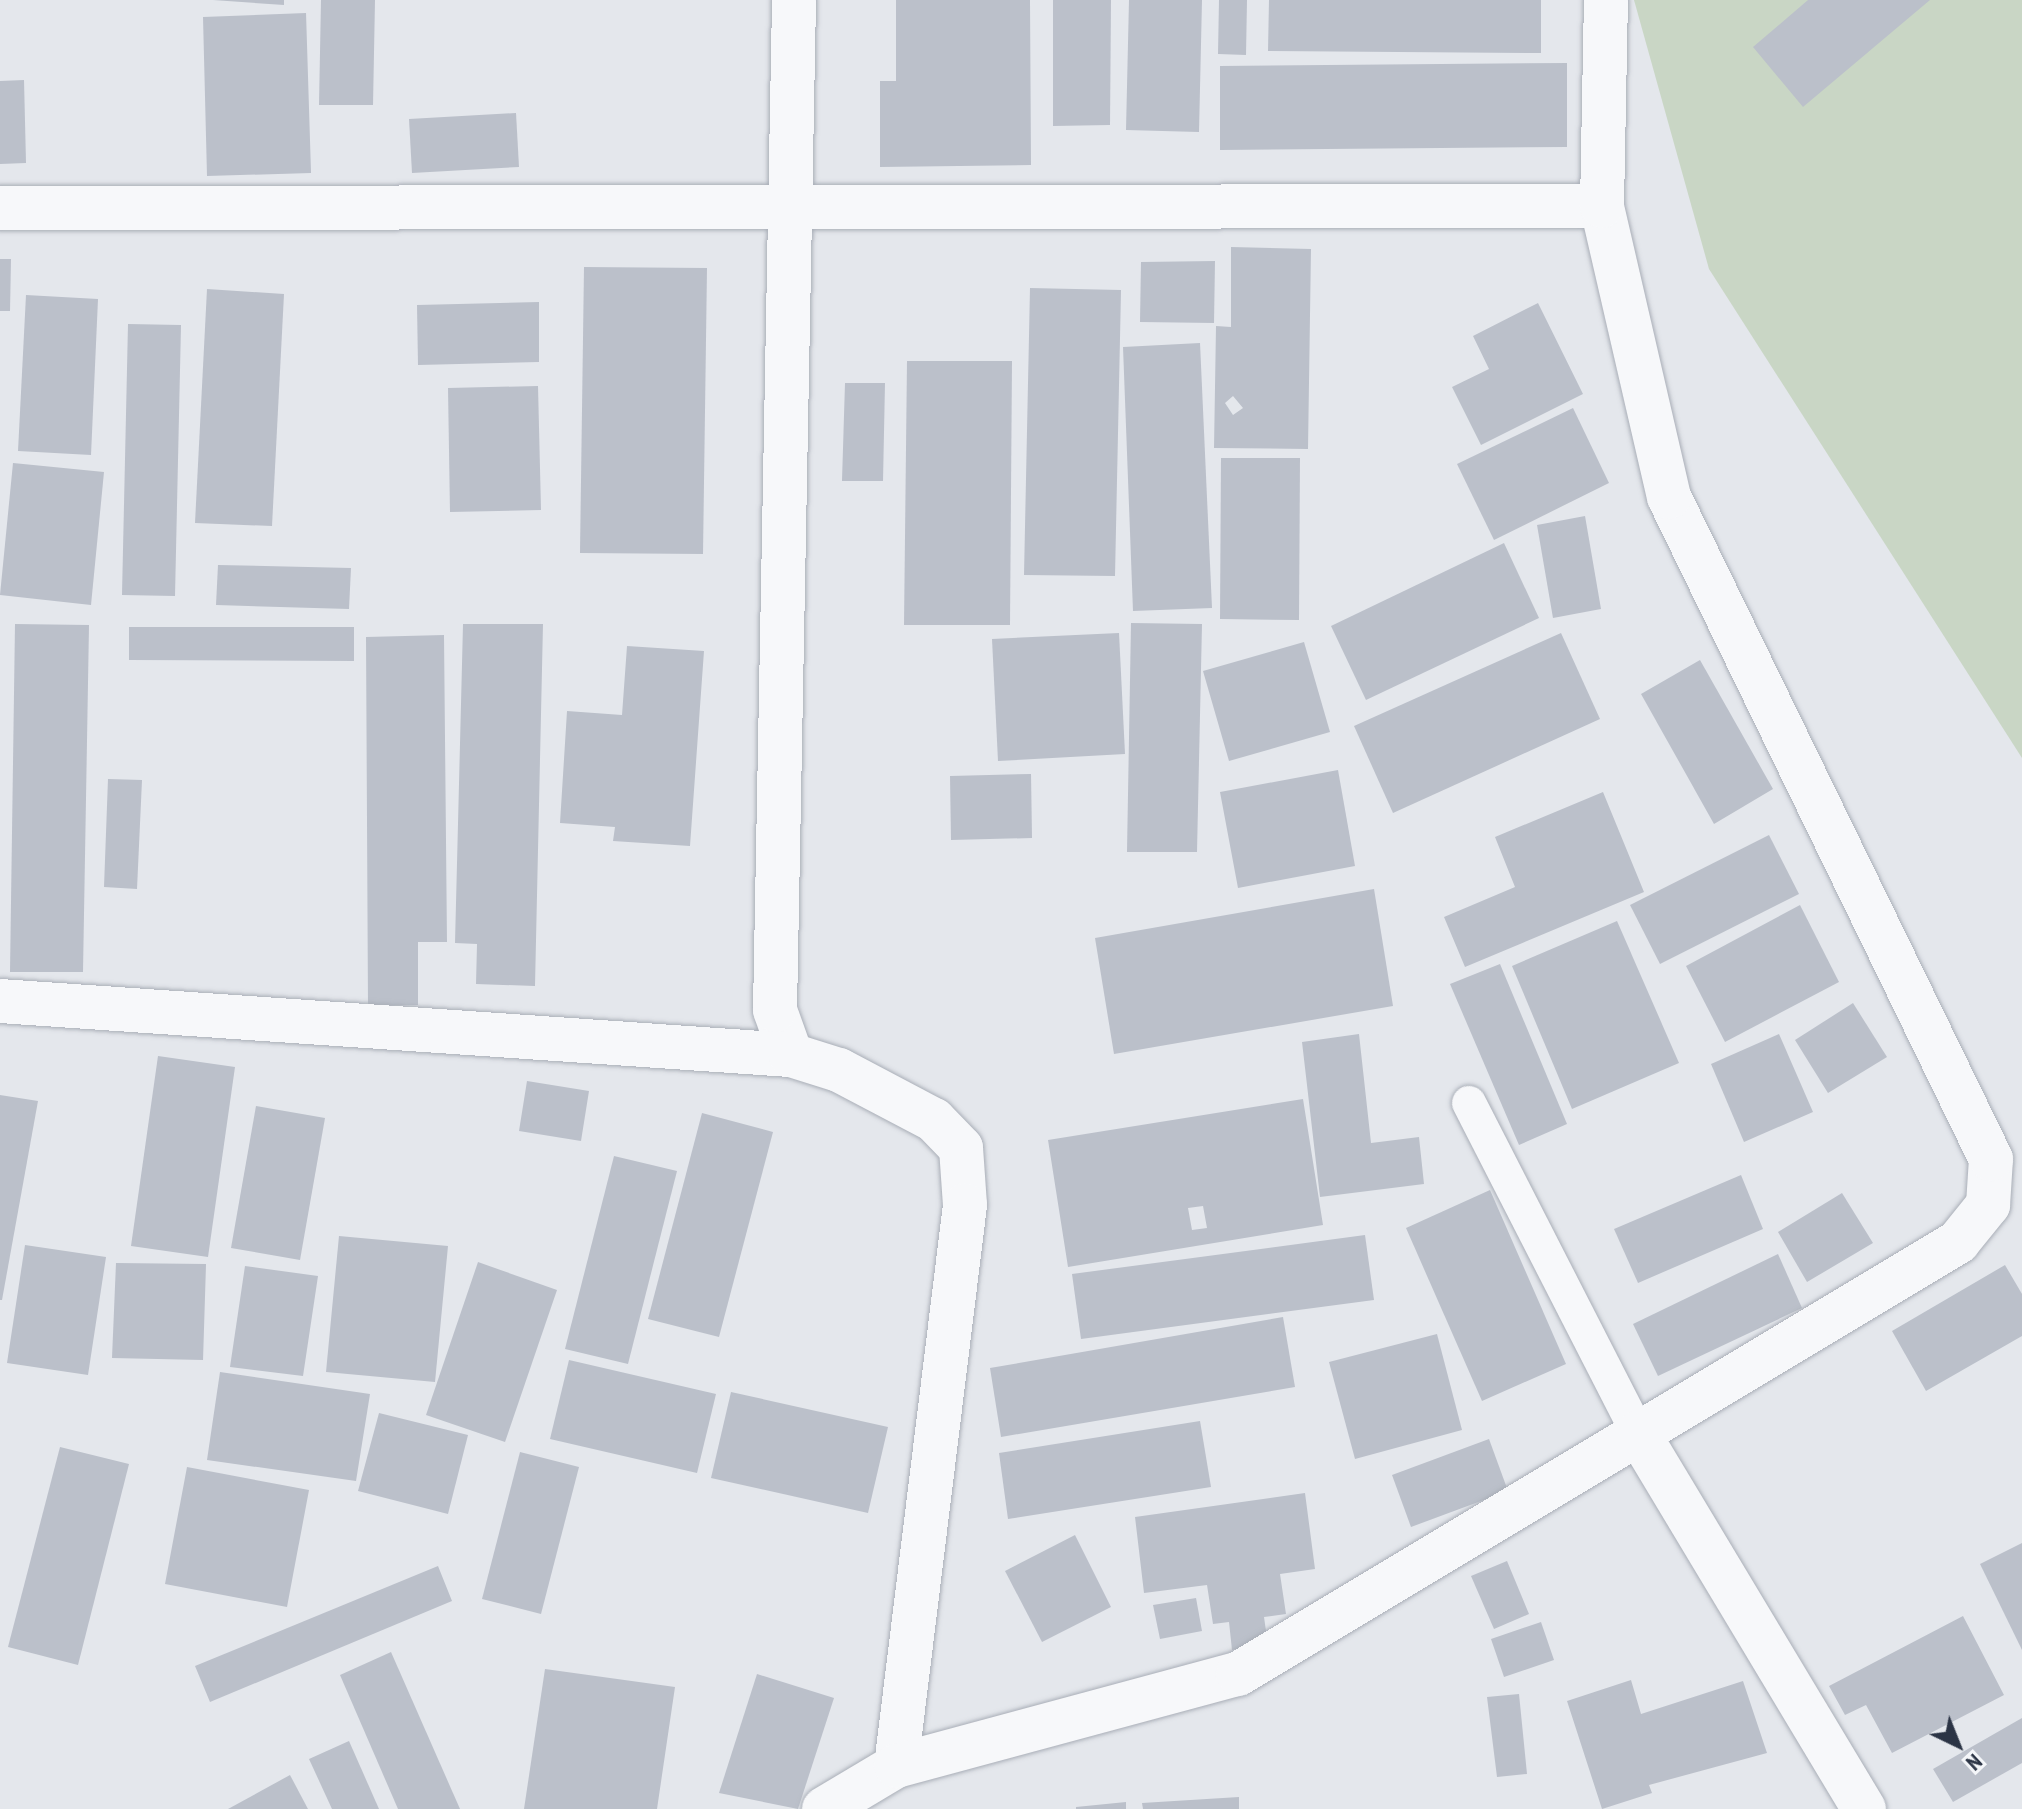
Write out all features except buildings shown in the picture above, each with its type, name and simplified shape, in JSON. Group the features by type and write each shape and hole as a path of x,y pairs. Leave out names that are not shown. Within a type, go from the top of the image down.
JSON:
{"street":[{"path":"791,1055 775,1010 794,0"},
{"path":"824,1809 896,1766 1238,1674 1958,1242 1988,1205 1991,1159 1669,497 1602,206 1606,0"},
{"path":"0,208 788,203 1602,206"},
{"path":"0,1001 791,1055 839,1070 934,1120 961,1148 965,1205 896,1766"},
{"path":"1638,1433 1864,1809"}],"lane":[{"path":"1469,1103 1638,1433"}],"green space":[{"path":"1634,0 2022,0 2022,758 1709,269"}]}
